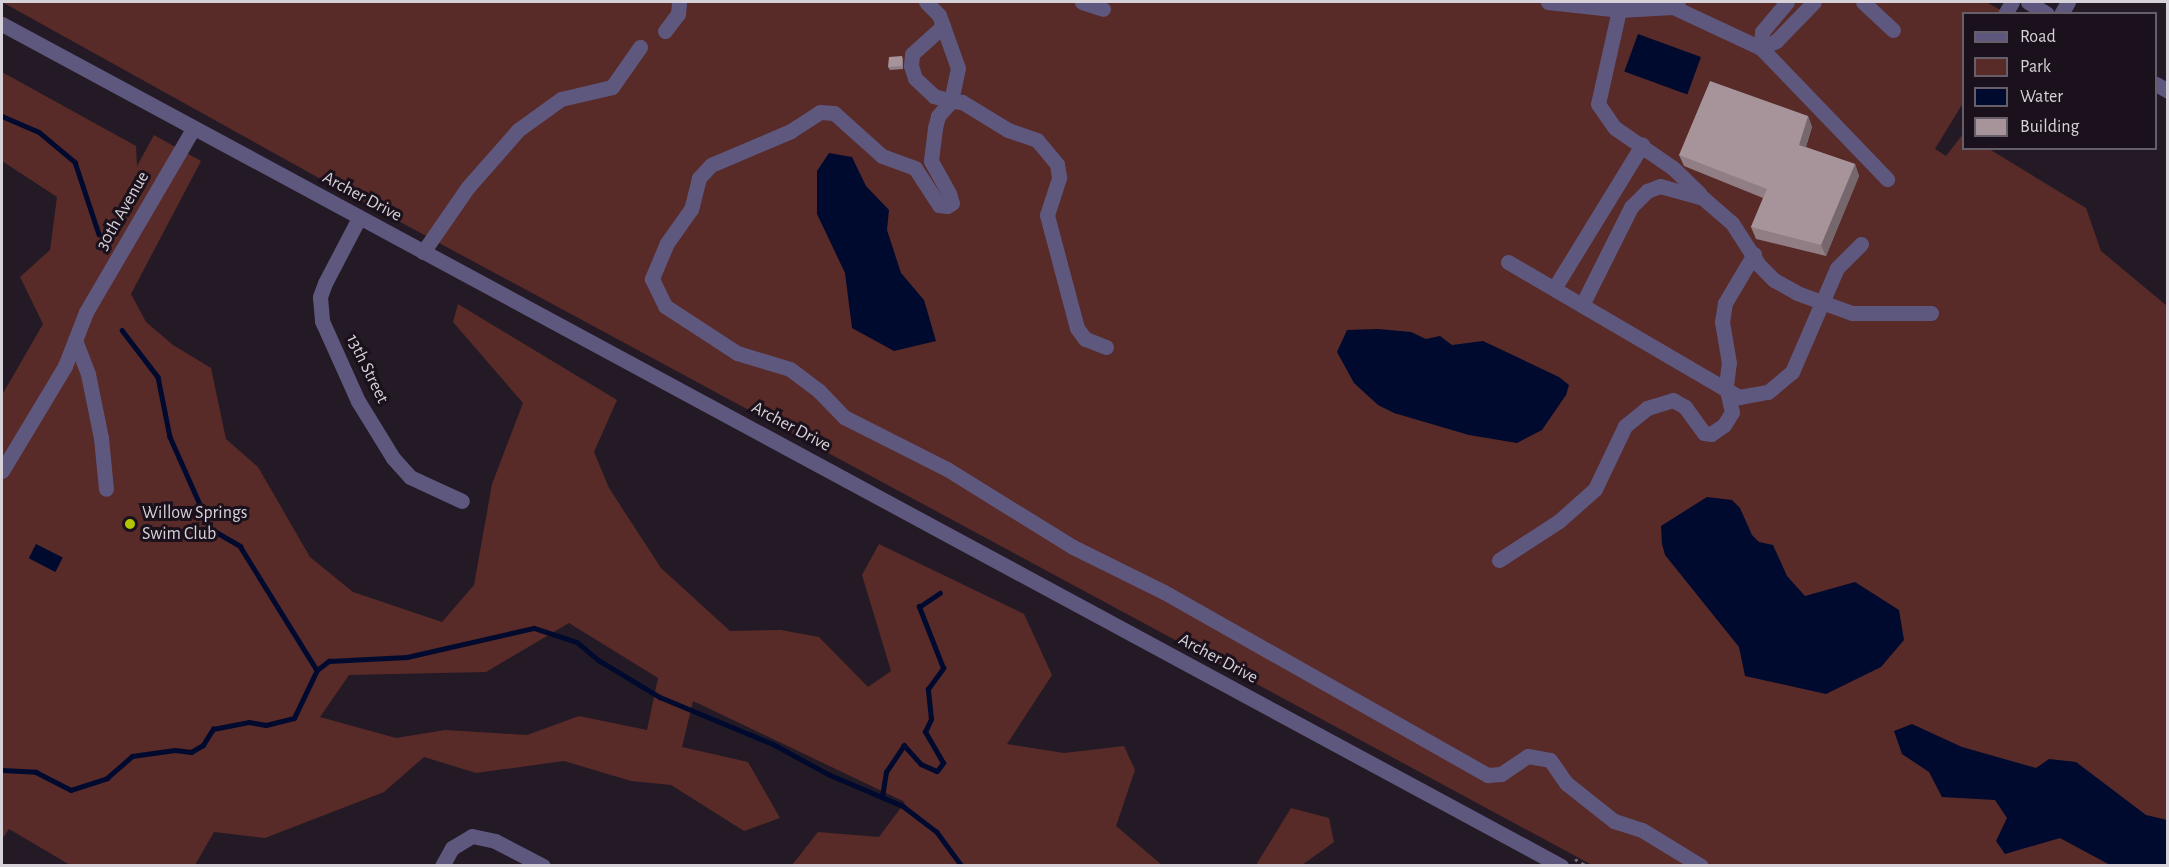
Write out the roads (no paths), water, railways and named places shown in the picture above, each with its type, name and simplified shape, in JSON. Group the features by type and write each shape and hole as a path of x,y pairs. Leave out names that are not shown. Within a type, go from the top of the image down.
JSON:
{"street":[{"path":"664,31 678,14 679,2"},
{"path":"926,2 943,26 958,68 951,101 938,116 932,157 952,203 947,207 939,205 915,168 882,156 847,121 834,113 820,112 791,131 711,165 699,178 691,209 656,264 652,279 665,306 737,353 790,369 819,391 844,417 947,469 1073,548 1164,592 1488,775 1501,774 1528,756 1550,760 1566,783 1614,821 1642,830 1701,866"},
{"path":"1082,2 1103,9"},
{"path":"1548,2 1618,10 1676,4 1761,48 1887,179"},
{"path":"1761,48 1762,32 1787,2"},
{"path":"1761,48 1776,41 1814,2"},
{"path":"1863,2 1893,30"},
{"path":"2028,2 2044,12"},
{"path":"1618,10 1598,104 1614,128 1673,168 1732,223 1774,280 1822,304 1872,315 1931,313"},
{"name":"Archer Drive","path":"2,24 1561,866"},
{"path":"943,26 912,54 911,66 915,78 934,96 971,105 1008,130 1037,140 1057,164 1059,177 1047,215 1077,328 1085,339 1106,347"},
{"path":"423,252 468,188 518,130 561,99 612,87 640,47"},
{"name":"30th Avenue","path":"2,471 65,366 86,312 193,129"},
{"path":"1555,287 1642,145"},
{"path":"915,168 932,157"},
{"path":"1582,305 1630,207 1647,191 1660,186 1703,198"},
{"name":"13th Street","path":"359,218 325,283 320,297 322,321 358,401 393,458 410,477 462,501"},
{"path":"1508,261 1738,397 1755,396 1782,384 1792,372 1837,268 1861,244"},
{"path":"1499,560 1559,521 1595,489 1625,426 1647,408 1673,400 1685,407 1704,433 1712,434 1732,412 1728,392 1728,345 1722,322 1725,303 1754,254"},
{"path":"75,340 88,374 101,438 106,489"},
{"path":"442,866 461,840 484,837 543,866"}],"water":[{"path":"1638,34 1701,57 1687,95 1624,72"},
{"path":"829,153 852,157 866,186 889,210 887,230 901,273 924,300 936,341 894,351 852,328 845,273 817,214 817,171"},
{"path":"1378,329 1411,332 1426,339 1440,336 1452,345 1483,341 1559,377 1569,385 1566,395 1542,430 1517,443 1469,435 1394,413 1378,405 1354,383 1337,352 1347,330"},
{"path":"1707,497 1732,500 1740,508 1752,535 1759,542 1773,545 1787,576 1805,596 1855,582 1899,610 1904,640 1881,667 1826,694 1745,676 1739,647 1665,555 1662,544 1661,526"},
{"path":"36,544 63,558 55,572 29,558"},
{"path":"1912,724 1962,747 2036,768 2049,759 2076,762 2146,815 2167,820 2167,865 2110,865 2060,838 2005,854 1996,841 2007,818 1995,800 1942,797 1929,772 1902,754 1894,731"}],"waterway":[{"path":"2,116 39,132 75,162 99,234"},
{"path":"122,330 158,377 170,437 211,529 240,546 317,670"},
{"path":"882,797 886,772 904,745 921,764 937,771 943,763 925,732 931,719 928,689 943,668 919,607 940,593"},
{"path":"2,770 36,772 71,790 107,778 132,756 175,750 191,752 203,745 213,729 249,722 266,725 294,718 317,670 329,661 407,657 534,628 577,642 600,661 660,697 773,744 828,774 903,806 937,832 962,866"}],"place":[{"name":"Willow Springs Swim Club","path":"130,524"}]}
